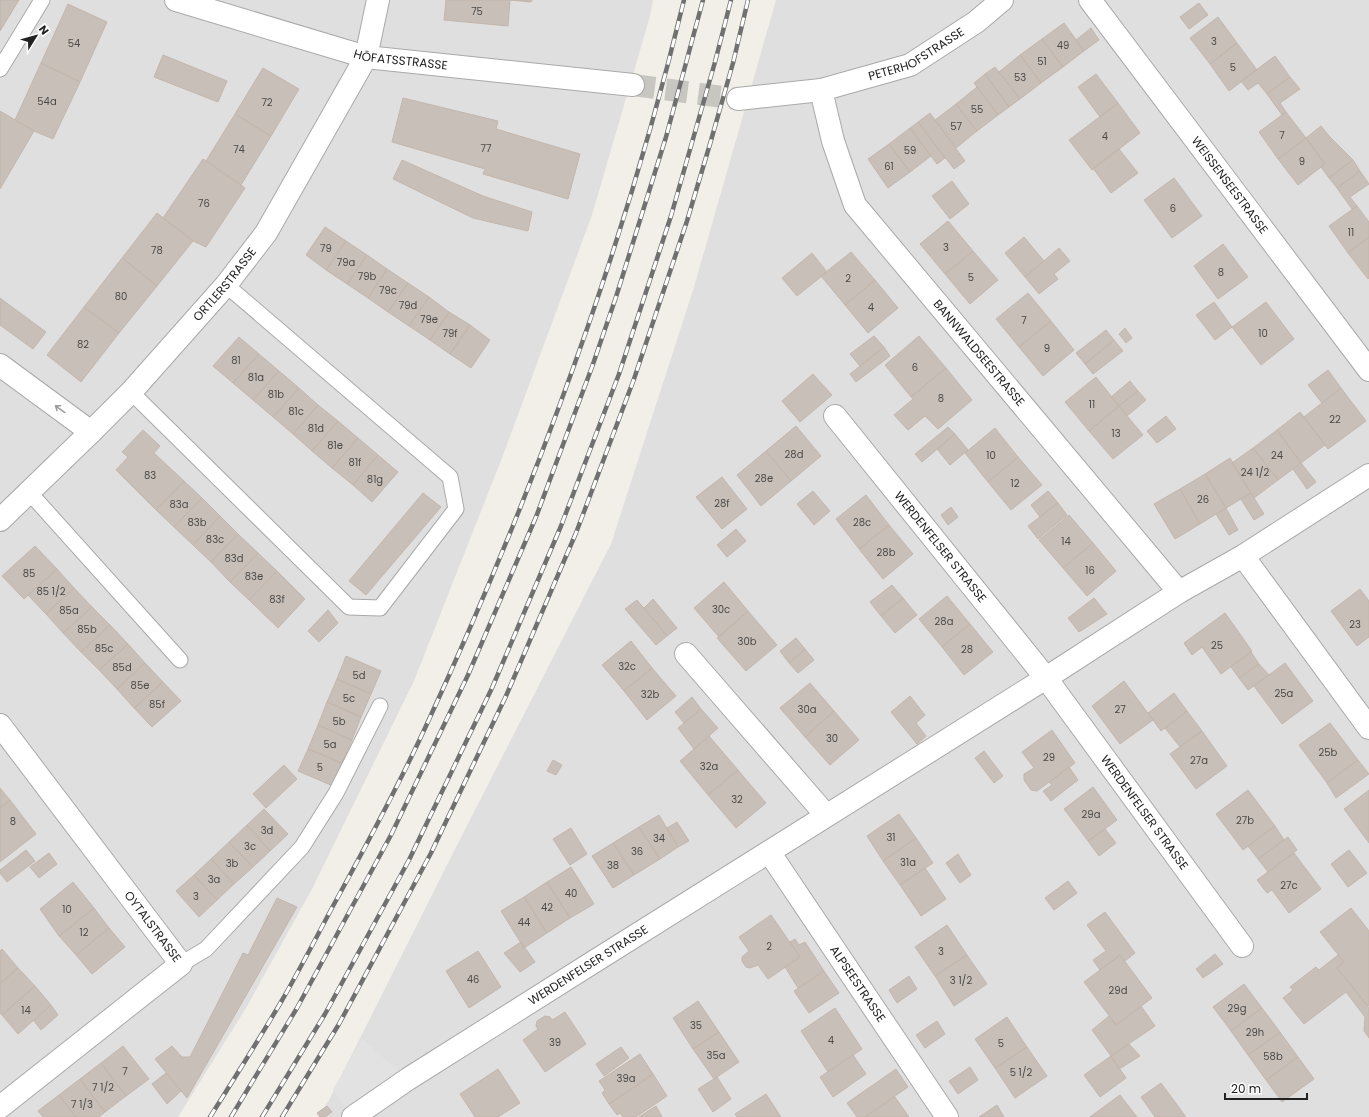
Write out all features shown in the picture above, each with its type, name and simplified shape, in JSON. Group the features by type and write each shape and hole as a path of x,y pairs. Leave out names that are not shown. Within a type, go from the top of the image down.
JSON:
{"street":[{"name":"HÖFATSSTRASSE","path":"176,0 366,57 633,86"},
{"name":"ORTLERSTRASSE","path":"0,520 131,392 226,285 266,233 366,57 378,0"},
{"name":"PETERHOFSTRASSE","path":"822,90 910,65 976,22 1002,0"},
{"name":"WEISSENSEESTRASSE","path":"1090,0 1369,370"},
{"path":"738,99 822,90"},
{"name":"BANNWALDSEESTRASSE","path":"822,90 833,141 855,205 1179,592"},
{"path":"0,364 91,432"},
{"name":"WERDENFELSER STRASSE","path":"835,416 1046,678 1242,946"},
{"name":"WERDENFELSER STRASSE","path":"353,1117 408,1079 1046,678 1179,592 1243,556 1369,476"},
{"path":"1243,556 1369,728"},
{"path":"686,654 826,815"},
{"name":"OYTALSTRASSE","path":"0,725 181,964 2,1106"},
{"name":"ALPSEESTRASSE","path":"769,852 946,1117"}],"lane":[{"path":"0,69 42,0"},
{"path":"131,392 349,607 380,608 456,509 450,477 226,285"},
{"path":"29,492 180,660"},
{"path":"181,964 206,949 302,847 336,793 380,706"}],"shaded area":[{"path":"0,0 653,0 650,16 592,215 502,458 414,681 312,889 246,1008 178,1117 0,1117"},
{"path":"776,0 1369,0 1369,1117 318,1117 329,1100 611,544 694,287"},
{"path":"362,1039 408,1079 353,1117 333,1090"}],"building":[{"path":"0,0 19,0 0,31"},
{"path":"446,0 510,0 508,26 444,20"},
{"path":"510,0 532,0 531,2"},
{"path":"1199,3 1208,15 1189,29 1180,17"},
{"path":"68,4 107,22 80,82 41,63"},
{"path":"1218,17 1237,43 1210,64 1190,38"},
{"path":"1064,23 1084,51 1063,67 1042,39"},
{"path":"1091,28 1099,40 1084,51 1076,40"},
{"path":"1042,39 1063,67 1041,83 1020,55"},
{"path":"1237,43 1257,70 1229,91 1210,64"},
{"path":"163,55 227,81 218,102 154,77"},
{"path":"1020,55 1041,83 1020,99 999,72"},
{"path":"1275,56 1290,77 1267,94 1258,83 1248,90 1241,81"},
{"path":"41,63 80,82 53,139 34,131 15,120"},
{"path":"995,67 1020,99 1009,107 985,74"},
{"path":"263,68 299,89 271,136 235,114"},
{"path":"985,74 1009,107 998,115 974,83"},
{"path":"1096,74 1118,103 1100,117 1078,87"},
{"path":"1290,77 1300,89 1280,103 1286,112 1282,115 1267,94"},
{"path":"977,87 998,115 977,131 956,104"},
{"path":"403,98 498,121 496,129 580,154 568,199 483,174 485,169 392,142"},
{"path":"1118,103 1140,133 1092,170 1069,140"},
{"path":"956,104 977,131 956,148 935,120"},
{"path":"0,111 34,131 0,189"},
{"path":"1286,112 1306,138 1278,159 1259,132"},
{"path":"930,113 965,161 954,169 918,122"},
{"path":"235,114 271,136 241,185 206,161"},
{"path":"918,122 945,158 937,164 910,128"},
{"path":"1321,126 1353,160 1329,178 1321,167 1325,164 1306,138"},
{"path":"910,128 931,156 910,172 889,144"},
{"path":"1306,138 1325,164 1298,185 1278,159"},
{"path":"889,144 910,172 888,188 868,159"},
{"path":"1119,149 1138,173 1111,193 1093,168"},
{"path":"203,159 245,188 206,247 193,241 163,218"},
{"path":"402,160 483,196 532,212 528,231 473,218 393,179"},
{"path":"1353,160 1360,171 1337,188 1329,178"},
{"path":"1360,171 1369,184 1350,197 1357,206 1352,209 1337,188"},
{"path":"1174,178 1202,216 1172,238 1144,200"},
{"path":"952,181 969,204 950,219 932,196"},
{"path":"1357,206 1369,222 1369,237 1348,253 1329,226"},
{"path":"157,213 193,241 157,286 122,258"},
{"path":"948,221 973,251 945,274 920,244"},
{"path":"325,227 346,241 326,270 306,255"},
{"path":"1024,237 1044,261 1025,277 1005,253"},
{"path":"1369,237 1369,278 1368,279 1348,253"},
{"path":"346,241 367,255 347,284 326,270"},
{"path":"1223,244 1248,277 1218,299 1194,266"},
{"path":"1059,248 1070,261 1054,274 1058,279 1039,294 1025,277"},
{"path":"973,251 998,280 970,304 945,274"},
{"path":"851,252 875,280 845,305 821,276"},
{"path":"812,253 827,272 797,296 782,278"},
{"path":"367,255 387,269 368,298 347,284"},
{"path":"122,258 157,286 119,333 84,307"},
{"path":"387,269 408,283 388,312 368,298"},
{"path":"875,280 898,308 868,333 845,305"},
{"path":"408,283 429,297 409,326 388,312"},
{"path":"1028,293 1051,321 1019,347 996,319"},
{"path":"429,297 449,312 430,340 409,326"},
{"path":"0,298 46,332 33,349 0,325"},
{"path":"1214,302 1232,327 1215,340 1196,315"},
{"path":"1266,302 1294,339 1261,365 1232,327"},
{"path":"84,307 119,333 81,382 47,355"},
{"path":"449,312 470,325 450,354 430,340"},
{"path":"1051,321 1074,350 1043,376 1019,347"},
{"path":"470,325 490,340 471,368 450,354"},
{"path":"1125,328 1132,338 1126,343 1119,334"},
{"path":"1106,330 1114,340 1085,364 1076,353"},
{"path":"874,336 884,347 860,366 850,354"},
{"path":"919,336 946,368 911,397 885,365"},
{"path":"239,337 259,354 233,383 213,366"},
{"path":"1114,340 1123,351 1093,374 1085,364"},
{"path":"884,347 890,356 856,382 850,374"},
{"path":"259,354 279,371 253,400 233,383"},
{"path":"946,368 972,400 938,429 925,416 908,430 894,415 913,399 911,397"},
{"path":"1328,370 1341,388 1322,403 1308,385"},
{"path":"279,371 299,388 273,417 253,400"},
{"path":"813,374 832,395 800,422 782,401"},
{"path":"1096,377 1119,406 1089,431 1065,402"},
{"path":"1130,381 1138,391 1119,406 1111,397"},
{"path":"299,388 318,405 293,434 273,417"},
{"path":"1341,388 1366,421 1328,449 1304,417"},
{"path":"1138,391 1146,400 1127,416 1119,406"},
{"path":"318,405 338,421 312,451 293,434"},
{"path":"1119,406 1143,435 1113,459 1089,431"},
{"path":"1300,412 1325,445 1301,463 1277,430"},
{"path":"1166,416 1176,429 1157,443 1147,431"},
{"path":"338,421 358,438 332,468 312,451"},
{"path":"796,426 821,456 791,481 766,451"},
{"path":"948,427 955,434 922,462 915,454"},
{"path":"995,428 1018,457 988,482 965,453"},
{"path":"143,430 160,446 154,453 184,481 156,510 116,470 128,457 122,452"},
{"path":"1277,430 1301,463 1278,480 1253,448"},
{"path":"955,434 968,450 950,465 937,449"},
{"path":"358,438 378,455 353,485 332,468"},
{"path":"1253,448 1278,480 1254,498 1232,463"},
{"path":"766,451 791,481 761,506 737,475"},
{"path":"378,455 398,472 372,502 353,485"},
{"path":"1018,457 1042,485 1011,510 988,482"},
{"path":"1230,458 1251,493 1226,508 1205,474"},
{"path":"1301,463 1316,482 1307,489 1293,469"},
{"path":"1205,474 1226,508 1200,524 1180,489"},
{"path":"722,477 747,509 722,529 696,497"},
{"path":"184,481 202,498 174,527 156,510"},
{"path":"1180,489 1200,524 1175,539 1154,504"},
{"path":"813,491 830,511 814,525 797,504"},
{"path":"1048,491 1058,503 1040,517 1031,505"},
{"path":"423,493 441,507 366,595 349,581"},
{"path":"1251,493 1264,514 1254,520 1241,499"},
{"path":"866,495 889,525 859,549 836,519"},
{"path":"202,498 220,516 193,545 174,527"},
{"path":"1058,503 1067,515 1038,539 1028,526"},
{"path":"951,507 958,517 948,525 941,515"},
{"path":"1226,508 1238,530 1229,535 1216,514"},
{"path":"1069,515 1093,543 1063,568 1039,540"},
{"path":"220,516 238,534 211,562 193,545"},
{"path":"889,525 913,554 883,579 859,549"},
{"path":"736,529 746,541 727,557 717,545"},
{"path":"238,534 258,553 230,582 211,562"},
{"path":"1093,543 1116,571 1087,596 1063,568"},
{"path":"35,546 57,569 24,599 2,576"},
{"path":"258,553 277,571 249,600 230,582"},
{"path":"57,569 74,588 46,614 28,595"},
{"path":"277,571 305,599 278,628 249,600"},
{"path":"724,582 748,611 719,637 694,608"},
{"path":"892,585 903,598 881,616 870,602"},
{"path":"74,588 92,607 63,633 46,614"},
{"path":"1360,589 1369,601 1369,637 1357,646 1331,611"},
{"path":"947,596 970,624 942,647 919,619"},
{"path":"903,598 917,615 895,633 881,616"},
{"path":"1094,598 1107,614 1079,632 1068,618"},
{"path":"653,599 677,628 667,636 644,608"},
{"path":"637,600 667,636 656,645 625,609"},
{"path":"92,607 110,625 81,652 63,633"},
{"path":"328,610 338,623 319,642 308,631"},
{"path":"748,611 777,645 746,671 717,638"},
{"path":"1225,613 1252,651 1221,674 1202,647 1192,655 1184,643"},
{"path":"970,624 993,652 964,675 942,647"},
{"path":"110,625 128,644 99,670 81,652"},
{"path":"796,638 805,649 789,663 780,651"},
{"path":"631,641 652,668 624,691 602,665"},
{"path":"128,644 145,663 117,689 99,670"},
{"path":"805,649 814,660 798,673 789,663"},
{"path":"1251,652 1259,664 1239,678 1231,667"},
{"path":"346,656 381,671 371,694 337,679"},
{"path":"145,663 163,682 134,708 117,689"},
{"path":"1285,663 1313,701 1282,724 1254,686"},
{"path":"1259,664 1269,675 1248,690 1239,678"},
{"path":"652,668 676,696 647,720 624,691"},
{"path":"337,679 371,694 361,717 327,702"},
{"path":"1124,681 1153,720 1120,744 1092,706"},
{"path":"163,682 181,701 152,727 134,708"},
{"path":"810,683 834,711 805,737 780,708"},
{"path":"1174,693 1187,711 1161,731 1148,713"},
{"path":"910,696 925,715 916,723 926,736 917,744 891,712"},
{"path":"692,697 701,709 684,723 675,712"},
{"path":"327,702 361,717 352,740 318,725"},
{"path":"701,709 718,728 694,749 678,728"},
{"path":"834,711 859,740 830,765 805,737"},
{"path":"1187,711 1202,731 1180,747 1165,728"},
{"path":"1330,723 1358,760 1327,783 1299,745"},
{"path":"318,725 352,740 342,763 308,749"},
{"path":"1052,730 1075,763 1037,791 1031,790 1024,780 1024,774 1034,768 1022,752"},
{"path":"1202,731 1227,766 1196,789 1170,754"},
{"path":"709,736 738,770 708,795 680,761"},
{"path":"308,749 342,763 333,786 298,771"},
{"path":"984,751 1003,776 994,783 975,758"},
{"path":"553,760 562,765 556,775 547,771"},
{"path":"1358,760 1369,774 1336,798 1327,783"},
{"path":"284,765 297,779 266,808 253,794"},
{"path":"1069,767 1078,780 1051,801 1043,791 1052,785 1049,782"},
{"path":"738,770 766,803 736,828 708,795"},
{"path":"1093,787 1117,820 1088,841 1064,809"},
{"path":"0,788 10,800 0,808"},
{"path":"1248,790 1275,826 1243,850 1216,814"},
{"path":"1369,790 1369,843 1344,809"},
{"path":"10,800 36,834 0,862 0,808"},
{"path":"264,809 288,834 270,851 247,825"},
{"path":"899,814 916,838 883,861 867,836"},
{"path":"659,815 678,847 660,859 639,827"},
{"path":"677,822 689,841 678,847 667,828"},
{"path":"247,825 270,851 253,867 229,842"},
{"path":"1275,826 1284,840 1258,859 1248,846"},
{"path":"639,827 660,859 634,875 613,843"},
{"path":"571,828 587,854 570,865 553,839"},
{"path":"1105,829 1116,843 1099,856 1088,841"},
{"path":"1288,837 1297,850 1268,872 1258,859"},
{"path":"916,838 933,863 900,885 883,861"},
{"path":"229,842 253,867 234,884 211,859"},
{"path":"613,843 634,875 613,888 592,856"},
{"path":"26,850 35,861 7,882 0,873 0,870"},
{"path":"1349,850 1367,873 1348,887 1331,864"},
{"path":"49,853 57,864 39,878 30,867"},
{"path":"1294,853 1321,889 1289,913 1272,890 1267,893 1257,880"},
{"path":"958,854 971,875 960,883 946,863"},
{"path":"211,859 234,884 217,900 194,875"},
{"path":"571,867 594,904 570,918 547,882"},
{"path":"925,868 946,899 921,916 900,885"},
{"path":"194,875 217,900 199,917 176,891"},
{"path":"1068,881 1077,893 1054,910 1045,898"},
{"path":"73,882 94,908 59,936 40,909"},
{"path":"547,882 570,918 547,933 524,897"},
{"path":"524,897 547,933 524,948 501,911"},
{"path":"277,898 297,907 187,1098 155,1059 172,1046 182,1057 190,1057 243,953 248,955"},
{"path":"94,908 109,928 76,955 59,936"},
{"path":"1351,908 1369,931 1368,1006 1337,968 1344,962 1320,932"},
{"path":"1105,912 1135,953 1125,961 1120,955 1100,970 1093,960 1106,951 1087,925"},
{"path":"771,915 800,957 768,979 758,965 750,968 746,967 742,961 742,957 749,951 739,937"},
{"path":"947,925 967,955 935,976 915,947"},
{"path":"109,928 125,947 92,974 76,955"},
{"path":"795,939 799,945 805,942 824,971 798,988 785,967 800,957 790,942"},
{"path":"521,942 535,962 520,972 504,953"},
{"path":"2,949 18,968 0,984 0,951"},
{"path":"478,951 501,987 469,1008 446,971"},
{"path":"1215,954 1223,964 1203,978 1196,969"},
{"path":"967,955 987,984 954,1006 935,976"},
{"path":"1120,955 1152,998 1116,1025 1084,982"},
{"path":"1338,955 1344,962 1337,968 1369,1008 1369,1038 1364,1031 1365,1017 1346,992 1304,1024 1283,998 1293,990 1290,987 1316,967 1319,970"},
{"path":"18,968 35,986 2,1015 0,1013 0,984"},
{"path":"824,971 839,993 809,1013 794,991"},
{"path":"909,976 917,989 897,1003 889,990"},
{"path":"1244,984 1262,1008 1231,1031 1213,1007"},
{"path":"35,986 51,1005 18,1034 2,1015"},
{"path":"698,1001 719,1032 693,1049 673,1018"},
{"path":"51,1005 58,1015 41,1030 34,1021"},
{"path":"1141,1006 1155,1026 1111,1056 1092,1030 1109,1016 1116,1025"},
{"path":"835,1008 862,1049 828,1072 801,1031"},
{"path":"1262,1008 1280,1032 1248,1055 1231,1031"},
{"path":"565,1012 586,1044 545,1072 523,1040 538,1029 536,1026 537,1021 545,1016 550,1017 552,1020"},
{"path":"1007,1017 1027,1047 995,1068 975,1039"},
{"path":"937,1021 945,1034 925,1048 916,1035"},
{"path":"719,1032 739,1062 714,1079 693,1049"},
{"path":"1280,1032 1298,1057 1266,1080 1248,1055"},
{"path":"1129,1044 1140,1056 1119,1069 1111,1056"},
{"path":"123,1046 149,1079 126,1096 101,1063"},
{"path":"621,1047 629,1058 604,1076 596,1064"},
{"path":"1027,1047 1047,1076 1015,1098 995,1068"},
{"path":"640,1054 653,1074 609,1104 602,1093 605,1090 599,1081"},
{"path":"853,1055 866,1074 833,1097 820,1077"},
{"path":"1111,1056 1126,1078 1100,1097 1084,1075"},
{"path":"1298,1057 1314,1079 1282,1102 1266,1080"},
{"path":"101,1063 126,1096 105,1112 80,1079"},
{"path":"970,1067 978,1080 958,1094 949,1081"},
{"path":"498,1069 520,1103 498,1117 475,1117 460,1094"},
{"path":"896,1069 908,1087 865,1117 857,1117 847,1103"},
{"path":"166,1073 181,1091 167,1104 152,1084"},
{"path":"653,1074 667,1096 636,1117 623,1117 620,1113 617,1115 609,1104"},
{"path":"717,1077 731,1099 713,1112 698,1089"},
{"path":"80,1079 105,1112 99,1117 76,1117 59,1095"},
{"path":"1161,1083 1186,1117 1155,1117 1141,1097"},
{"path":"766,1094 781,1117 737,1117 735,1114"},
{"path":"59,1095 76,1117 43,1117 38,1111"},
{"path":"1120,1095 1137,1117 1090,1117"},
{"path":"895,1097 909,1117 865,1117"},
{"path":"997,1105 1004,1117 979,1117"},
{"path":"327,1106 332,1112 325,1117 320,1117 317,1113"},
{"path":"656,1106 662,1117 639,1117"}],"tunnel":[{"path":"633,85 738,99"}],"railway":[{"path":"210,1117 288,990 381,816 426,726 513,526 545,445 612,254 658,102 684,0"},
{"path":"231,1117 297,1008 391,835 468,675 536,517 592,367 616,297 666,137 703,0"},
{"path":"262,1117 325,1014 409,860 492,688 561,526 619,374 671,216 731,0"},
{"path":"282,1117 339,1024 431,853 506,696 576,533 634,379 687,221 733,63 748,0"}]}
